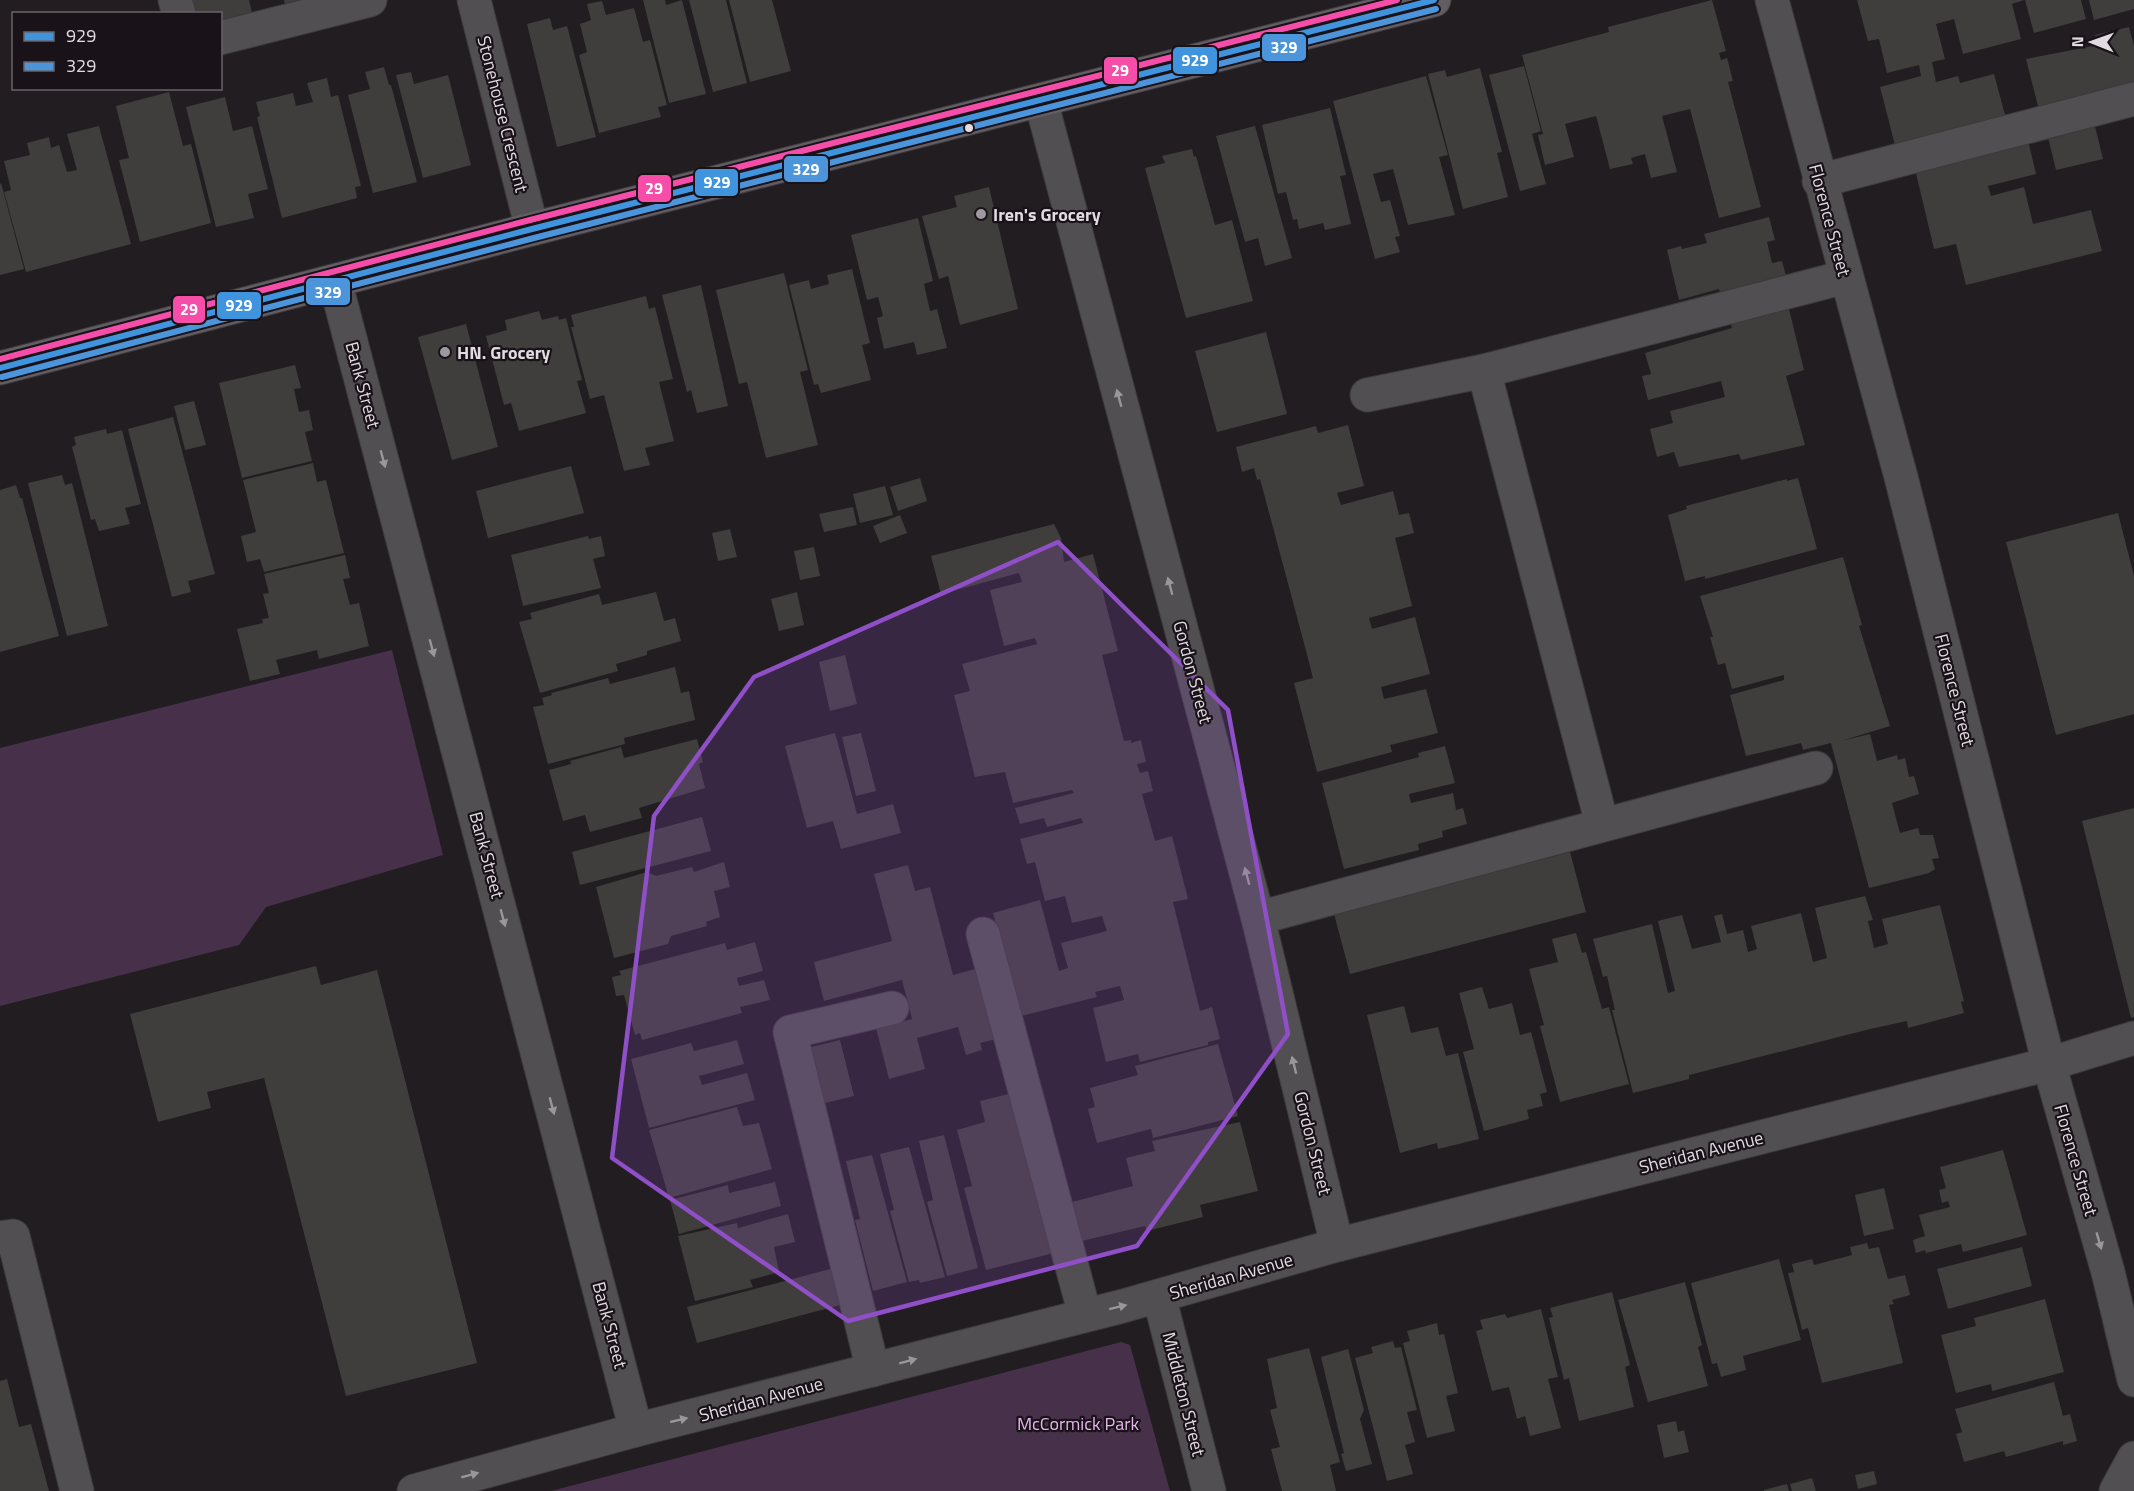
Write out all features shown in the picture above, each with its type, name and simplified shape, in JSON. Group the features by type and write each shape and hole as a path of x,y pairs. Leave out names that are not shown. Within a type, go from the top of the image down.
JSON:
{"main road":[{"path":"0,368 532,229 1434,0"}],"street":[{"path":"222,37 370,0"},
{"name":"Stonehouse Crescent","path":"474,0 532,229"},
{"name":"Florence Street","path":"1772,0 1819,181 1901,477 2049,1064 2108,1272 2134,1380"},
{"path":"1819,181 2134,99"},
{"name":"Gordon Street","path":"1041,101 1258,918 1337,1245"},
{"path":"1367,395 1484,371 1845,277"},
{"name":"Bank Street","path":"335,281 636,1430"},
{"path":"1484,371 1602,824"},
{"path":"1258,918 1816,768"},
{"path":"982,933 1085,1316"},
{"path":"873,1370 790,1032 892,1008"},
{"name":"Sheridan Avenue","path":"414,1491 636,1430 1085,1316 1337,1245 2049,1064 2134,1038"},
{"path":"0,1238 13,1236 77,1491"},
{"name":"Middleton Street","path":"1159,1296 1209,1491"},
{"path":"2116,1491 2134,1458"}],"highlighted area":[{"path":"1058,542 1228,710 1288,1034 1137,1246 848,1321 612,1158 654,816 754,677"}],"green space":[{"path":"392,650 443,855 266,907 239,945 0,1006 0,748"},
{"name":"McCormick Park","path":"1121,1342 1130,1345 1170,1491 551,1491"}],"building":[{"path":"191,0 249,0 254,21 222,29 222,12 194,12"},
{"path":"284,0 306,0 285,6"},
{"path":"643,0 665,0 666,5 682,0 706,94 669,103"},
{"path":"689,0 726,0 747,83 713,92"},
{"path":"729,0 772,0 791,71 750,82"},
{"path":"1712,0 1726,51 1719,53 1721,60 1727,58 1733,81 1728,82 1761,207 1719,218 1690,109 1662,116 1677,172 1651,178 1645,154 1631,158 1633,164 1610,169 1596,116 1565,124 1574,157 1545,165 1538,135 1543,134 1522,55 1609,32 1608,27"},
{"path":"1857,0 2024,0 2012,4 2021,39 1963,54 1954,19 1936,24 1945,59 1932,62 1936,82 1958,76 1960,83 1994,74 2005,115 1896,149 1880,87 1921,76 1919,65 1887,73 1879,39 1868,41"},
{"path":"2025,0 2081,0 2086,19 2034,33"},
{"path":"2089,0 2134,0 2134,9 2094,20"},
{"path":"602,1 606,15 634,8 643,42 650,40 667,105 658,107 661,117 599,133 579,55 587,52 580,24 591,20 587,4"},
{"path":"550,18 553,30 567,26 596,137 557,147 527,24"},
{"path":"2129,27 2134,46 2134,86 2039,110 2026,59 2098,45 2095,35"},
{"path":"1524,66 1541,131 1532,134 1546,184 1520,191 1489,75"},
{"path":"384,67 417,182 373,193 348,95 370,89 365,72"},
{"path":"1480,68 1502,152 1497,153 1508,197 1463,209 1428,74 1445,70 1447,77"},
{"path":"411,72 414,84 448,75 471,165 423,178 396,75"},
{"path":"1426,76 1448,155 1439,157 1455,215 1408,225 1393,169 1373,174 1381,202 1390,200 1400,236 1395,237 1400,252 1375,259 1333,101"},
{"path":"327,78 331,97 338,95 361,186 355,187 357,198 282,218 257,117 260,116 256,102 293,93 296,106 313,102 307,83"},
{"path":"169,92 183,146 191,144 211,223 140,242 119,160 129,158 116,106"},
{"path":"225,97 233,131 252,126 268,189 248,194 254,218 216,227 186,107"},
{"path":"1330,108 1346,175 1340,176 1351,224 1325,230 1323,223 1299,229 1297,219 1293,220 1286,192 1278,194 1262,125"},
{"path":"2094,122 2103,159 2056,170 2047,133"},
{"path":"99,126 131,244 26,272 4,192 11,190 4,161 30,155 27,143 49,137 51,148 59,145 67,172 77,170 67,134"},
{"path":"1255,126 1292,258 1265,266 1258,238 1245,242 1216,136"},
{"path":"2027,136 2036,174 1988,186 1991,196 2024,187 2033,224 2091,210 2102,251 1966,285 1956,244 1934,249 1914,165"},
{"path":"1192,149 1194,157 1196,156 1215,225 1232,220 1253,301 1186,318 1145,168 1165,163 1162,156"},
{"path":"0,184 24,269 0,275"},
{"path":"989,187 1018,309 960,325 948,276 939,279 922,216 957,207 954,196"},
{"path":"1769,217 1775,240 1767,242 1772,263 1782,261 1789,287 1723,304 1719,289 1679,300 1667,250 1707,243 1704,234"},
{"path":"918,218 933,281 924,284 930,311 937,309 947,348 917,355 914,342 884,349 877,318 883,316 878,297 867,300 851,235"},
{"path":"852,269 870,343 862,345 871,380 821,393 818,384 814,385 789,285 809,280 811,289 829,284 827,275"},
{"path":"784,273 808,370 800,372 818,445 766,458 747,382 739,384 716,290"},
{"path":"701,285 728,406 697,413 691,390 687,392 662,295"},
{"path":"646,296 649,309 655,307 673,379 659,382 674,441 645,448 650,465 624,471 604,395 590,399 571,327 574,327 571,315"},
{"path":"1788,305 1804,370 1786,376 1805,445 1741,460 1739,454 1679,467 1674,452 1657,457 1650,429 1673,423 1670,411 1725,397 1721,381 1648,400 1642,376 1651,374 1645,353 1732,328 1729,316"},
{"path":"539,311 542,320 558,316 559,320 566,318 582,380 577,381 586,413 519,431 511,403 504,405 486,336 507,330 505,320"},
{"path":"466,324 498,447 452,460 418,337"},
{"path":"1266,332 1287,414 1217,432 1195,351"},
{"path":"295,365 301,388 294,389 299,412 309,410 313,430 305,432 312,461 242,478 219,383"},
{"path":"194,401 206,445 185,450 174,406"},
{"path":"173,417 215,574 188,581 191,592 172,597 128,429"},
{"path":"1348,425 1364,486 1337,493 1341,505 1393,491 1399,515 1409,513 1414,533 1395,538 1412,606 1369,618 1372,629 1415,617 1430,674 1381,687 1384,699 1426,689 1438,733 1390,745 1392,752 1317,772 1294,683 1313,678 1260,479 1257,480 1254,468 1242,472 1236,447 1316,426 1318,433"},
{"path":"106,429 107,434 122,430 141,504 125,508 130,524 99,531 95,519 91,520 72,447 76,445 74,437"},
{"path":"313,463 317,482 326,480 344,553 264,572 260,559 247,562 241,536 256,532 243,480"},
{"path":"571,466 584,513 488,538 476,491"},
{"path":"62,475 65,485 72,483 108,626 67,636 28,483"},
{"path":"920,478 927,501 898,511 890,487"},
{"path":"1798,478 1817,549 1705,579 1705,576 1685,581 1668,515 1687,509 1686,506"},
{"path":"16,485 20,498 22,498 59,636 0,652 0,490"},
{"path":"885,486 893,515 860,523 853,494"},
{"path":"853,507 857,525 824,532 819,514"},
{"path":"2118,513 2134,576 2134,714 2056,735 2006,542"},
{"path":"900,515 907,533 880,543 873,526"},
{"path":"1054,524 1061,538 1064,562 1093,554 1118,651 1102,655 1124,741 1131,740 1131,743 1141,740 1146,762 1137,764 1140,773 1148,771 1153,791 1142,794 1155,841 1172,836 1188,899 1173,902 1200,1011 1212,1007 1220,1039 1208,1042 1208,1045 1140,1062 1138,1054 1106,1062 1093,1008 1124,1000 1120,986 1095,992 1097,997 1021,1016 993,913 1040,900 1059,971 1068,968 1061,943 1107,931 1102,916 1072,923 1065,896 1045,901 1035,862 1027,864 1020,839 1083,823 1081,818 1047,827 1044,818 1020,824 1015,808 1074,793 1072,790 1013,803 1005,772 975,777 954,695 970,691 962,664 1037,644 1035,638 1004,646 990,590 1022,582 1019,573 941,594 931,556"},
{"path":"730,529 737,557 718,561 712,533"},
{"path":"588,536 589,539 601,536 605,556 593,559 601,588 523,606 511,555"},
{"path":"814,547 820,576 800,580 794,551"},
{"path":"345,555 350,578 343,579 350,605 359,603 369,646 319,659 317,650 276,660 280,674 250,681 237,629 263,623 262,619 269,618 263,594 269,593 264,574"},
{"path":"1843,557 1862,625 1859,626 1890,726 1841,741 1870,734 1877,761 1897,755 1898,760 1905,758 1909,777 1914,776 1919,794 1892,803 1900,833 1918,828 1920,835 1933,835 1939,858 1932,859 1935,869 1929,873 1869,888 1831,743 1803,750 1801,743 1746,756 1730,695 1784,680 1784,675 1732,689 1725,663 1718,665 1710,637 1713,637 1700,596"},
{"path":"656,592 664,621 675,618 681,641 647,651 647,655 616,664 618,671 540,693 519,622 532,619 530,613 599,594 602,605"},
{"path":"797,592 804,625 779,631 771,599"},
{"path":"845,655 857,704 830,711 819,662"},
{"path":"675,667 681,693 689,691 695,720 624,738 625,744 548,764 533,707 544,705 542,698 552,695 551,693 608,678 610,684"},
{"path":"835,733 857,814 893,804 901,833 841,849 833,821 807,828 785,746"},
{"path":"861,733 876,791 856,796 842,737"},
{"path":"697,739 703,762 699,764 705,788 639,808 642,818 590,832 585,815 563,821 549,770 571,764 570,761 621,747 624,758"},
{"path":"1445,746 1455,783 1409,794 1411,803 1453,793 1456,810 1463,808 1467,824 1442,831 1443,837 1418,844 1419,850 1344,869 1322,783 1419,757 1418,753"},
{"path":"2134,808 2134,1017 2131,1018 2082,821"},
{"path":"702,817 711,851 580,885 572,852"},
{"path":"1570,852 1586,912 1350,974 1334,914"},
{"path":"724,862 730,887 714,891 720,917 706,922 707,926 671,936 668,944 614,958 596,887 647,872 656,876 692,867 694,872"},
{"path":"908,865 915,891 930,887 953,975 986,966 1005,1037 980,1043 982,1050 966,1055 958,1027 917,1038 925,1069 889,1079 876,1028 912,1019 902,980 824,1001 814,962 892,941 874,874"},
{"path":"1865,896 1873,920 1868,921 1874,948 1888,944 1882,919 1940,905 1964,1001 1961,1002 1964,1013 1908,1028 1907,1021 1870,1029 1689,1075 1689,1079 1633,1093 1612,1010 1615,1010 1607,976 1603,977 1593,939 1652,924 1668,993 1675,991 1658,921 1682,915 1692,949 1721,942 1714,916 1722,914 1727,934 1743,930 1748,952 1757,949 1751,926 1801,913 1813,962 1827,958 1815,908"},
{"path":"1576,933 1582,953 1586,952 1602,1009 1609,1007 1629,1084 1560,1102 1540,1026 1544,1025 1529,969 1558,962 1552,939"},
{"path":"755,942 763,971 737,978 739,986 764,980 770,1000 740,1007 742,1013 642,1040 640,1033 635,1035 624,995 616,996 612,977 621,975 619,971 725,943 727,950"},
{"path":"316,966 321,985 377,970 477,1363 346,1396 264,1078 207,1092 211,1108 158,1122 130,1014"},
{"path":"1482,987 1489,1009 1512,1003 1520,1035 1531,1032 1547,1092 1540,1094 1543,1106 1527,1110 1529,1119 1484,1131 1463,1052 1474,1049 1459,993"},
{"path":"1404,1006 1411,1033 1438,1027 1446,1056 1458,1053 1479,1139 1438,1149 1437,1143 1400,1153 1367,1015"},
{"path":"737,1040 744,1064 699,1076 702,1085 747,1073 755,1100 649,1128 631,1059 691,1043 694,1051"},
{"path":"840,1040 854,1096 821,1104 807,1048"},
{"path":"1218,1044 1238,1116 1153,1138 1151,1129 1097,1143 1088,1109 1095,1107 1090,1088 1138,1075 1135,1066"},
{"path":"1021,1091 1054,1253 986,1270 964,1188 972,1186 957,1130 985,1122 980,1101"},
{"path":"737,1107 743,1126 759,1123 772,1169 669,1198 649,1130"},
{"path":"1240,1122 1258,1191 1200,1205 1203,1217 1147,1231 1145,1226 1082,1241 1072,1202 1133,1186 1126,1158 1155,1151 1152,1141"},
{"path":"944,1135 978,1268 947,1276 927,1202 933,1200 919,1141"},
{"path":"909,1147 945,1277 920,1283 919,1280 909,1282 890,1211 894,1210 880,1154"},
{"path":"2003,1150 2027,1235 1963,1252 1961,1244 1926,1253 1925,1250 1916,1253 1913,1240 1925,1236 1919,1215 1950,1207 1948,1201 1942,1203 1939,1190 1946,1188 1940,1167"},
{"path":"872,1155 907,1282 873,1291 855,1220 860,1219 846,1161"},
{"path":"775,1182 781,1206 679,1234 670,1200 728,1185 729,1193"},
{"path":"1884,1188 1894,1229 1864,1236 1855,1195"},
{"path":"788,1214 795,1242 774,1247 779,1272 750,1280 753,1287 695,1301 678,1236 737,1223 738,1228"},
{"path":"1867,1243 1869,1249 1879,1247 1888,1279 1905,1275 1910,1295 1892,1300 1894,1304 1889,1305 1903,1363 1822,1383 1808,1328 1802,1330 1788,1273 1794,1272 1792,1264 1812,1259 1814,1265 1852,1255 1850,1247"},
{"path":"2022,1247 2032,1286 1948,1309 1937,1269"},
{"path":"1779,1259 1801,1340 1743,1356 1746,1370 1721,1377 1717,1363 1712,1364 1691,1283"},
{"path":"834,1268 844,1304 697,1343 687,1307"},
{"path":"1685,1282 1702,1345 1698,1347 1708,1386 1648,1402 1618,1300"},
{"path":"1612,1292 1630,1365 1625,1367 1634,1407 1579,1421 1569,1378 1564,1380 1549,1318 1553,1317 1550,1308"},
{"path":"2045,1299 2064,1372 1992,1391 1991,1384 1956,1393 1941,1335 1976,1326 1974,1318"},
{"path":"1541,1309 1558,1377 1548,1379 1561,1428 1530,1436 1525,1416 1517,1419 1509,1387 1492,1391 1476,1331 1483,1329 1480,1320 1505,1314 1507,1318"},
{"path":"1437,1323 1439,1335 1444,1334 1458,1393 1446,1396 1455,1431 1427,1438 1403,1343 1410,1341 1407,1331"},
{"path":"1393,1341 1395,1348 1401,1347 1417,1410 1407,1412 1415,1442 1405,1445 1413,1474 1387,1481 1355,1358 1373,1353 1371,1347"},
{"path":"1309,1348 1340,1462 1330,1465 1336,1491 1282,1491 1271,1449 1280,1447 1270,1410 1277,1408 1267,1359"},
{"path":"1348,1349 1364,1410 1360,1419 1372,1464 1346,1471 1341,1454 1344,1453 1321,1357"},
{"path":"7,1379 19,1427 31,1424 49,1491 0,1491 0,1381"},
{"path":"2054,1382 2063,1416 2070,1414 2077,1441 2063,1445 2063,1441 2006,1457 2004,1451 1964,1462 1956,1434 1962,1432 1955,1409"},
{"path":"1676,1421 1678,1432 1684,1430 1689,1452 1664,1458 1657,1425"},
{"path":"1874,1471 1877,1484 1858,1489 1855,1475"},
{"path":"1812,1478 1816,1491 1792,1491 1790,1484"},
{"path":"1787,1484 1789,1491 1764,1491 1764,1490"}],"transit line":[{"name":"29","path":"0,359 530,220 1397,0"},
{"name":"929","path":"0,368 532,229 1434,0"},
{"name":"329","path":"2,377 534,238 1436,9"}],"place":[{"name":"Iren's Grocery","path":"981,214"},
{"name":"HN. Grocery","path":"445,352"}]}
